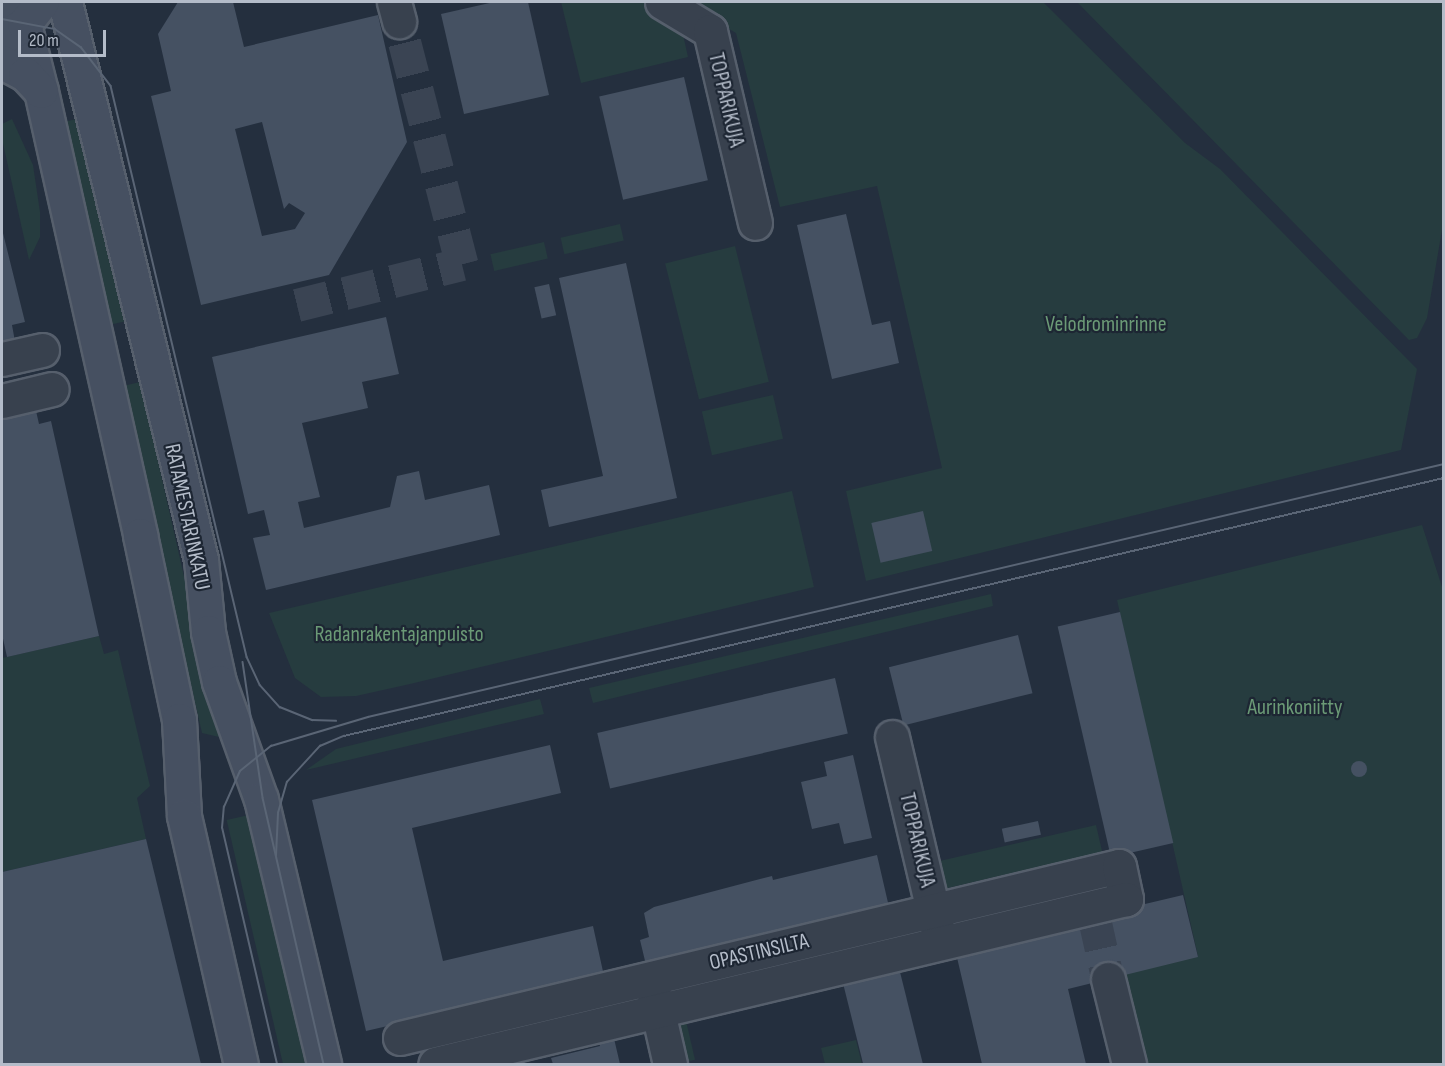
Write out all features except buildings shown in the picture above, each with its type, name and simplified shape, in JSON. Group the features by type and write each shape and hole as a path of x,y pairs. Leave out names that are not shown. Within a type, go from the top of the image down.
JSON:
{"street":[{"name":"RATAMESTARINKATU","path":"65,2 201,560 208,632 219,682 261,799 324,1065"},
{"name":"TOPPARIKUJA","path":"662,2 710,31 755,223"},
{"path":"20,16 41,91 179,720 184,816 241,1065"},
{"path":"2,62 25,74 41,91"},
{"path":"2,359 42,350"},
{"path":"2,401 52,389"},
{"name":"TOPPARIKUJA","path":"892,737 950,941"},
{"name":"OPASTINSILTA","path":"1119,866 1126,899 1093,912 908,951 567,1041 436,1046 579,995 1119,866"},
{"name":"TOPPARIKUJA","path":"900,919 908,951"},
{"path":"650,979 653,1017 652,1065"},
{"path":"1108,979 1129,1065"},
{"path":"567,1041 579,995"},
{"path":"653,1017 670,1065"}],"green space":[{"path":"561,2 651,2 682,30 688,57 581,83"},
{"name":"Velodrominrinne","path":"684,2 1043,2 1185,143 1220,169 1417,369 1401,450 866,581 846,491 942,468 877,186 780,207 736,33"},
{"path":"1077,2 1443,2 1443,224 1427,318 1417,338 1409,340"},
{"path":"81,118 128,321 111,324 64,122"},
{"path":"12,119 33,165 40,212 40,237 29,260 2,139 2,124"},
{"path":"620,224 624,241 564,254 561,238"},
{"path":"544,242 548,259 494,271 490,254"},
{"path":"735,246 769,382 699,399 665,263"},
{"path":"140,382 219,737 202,733 123,386"},
{"path":"773,395 783,439 712,455 702,411"},
{"name":"Radanrakentajanpuisto","path":"792,491 814,587 410,684 356,696 321,697 295,678 269,613"},
{"name":"Aurinkoniitty","path":"1422,525 1444,593 1443,1064 1142,1064 1121,975 1198,956 1117,600"},
{"path":"991,594 993,606 593,703 589,688"},
{"path":"99,636 104,654 118,650 150,786 137,798 146,839 2,872 2,658"},
{"path":"540,699 544,714 306,770 336,749"},
{"path":"253,814 311,1064 283,1064 227,820"},
{"path":"1096,825 1102,852 942,889 935,862"},
{"path":"684,1012 695,1060 678,1064 667,1016"},
{"path":"856,1040 862,1064 825,1064 821,1048"}],"tunnel":[{"path":"297,305 462,264 399,21"},
{"path":"1094,916 1108,979"}],"tram line":[{"path":"2,19 55,29 81,47 111,86 247,657 260,685 280,707 312,720 336,721"},
{"path":"277,1064 222,828 224,807 240,771 271,746 368,717 1444,464"},
{"path":"276,856 278,813 287,782 320,746 344,736 1444,478"},
{"path":"243,662 263,798 324,1064"}]}
